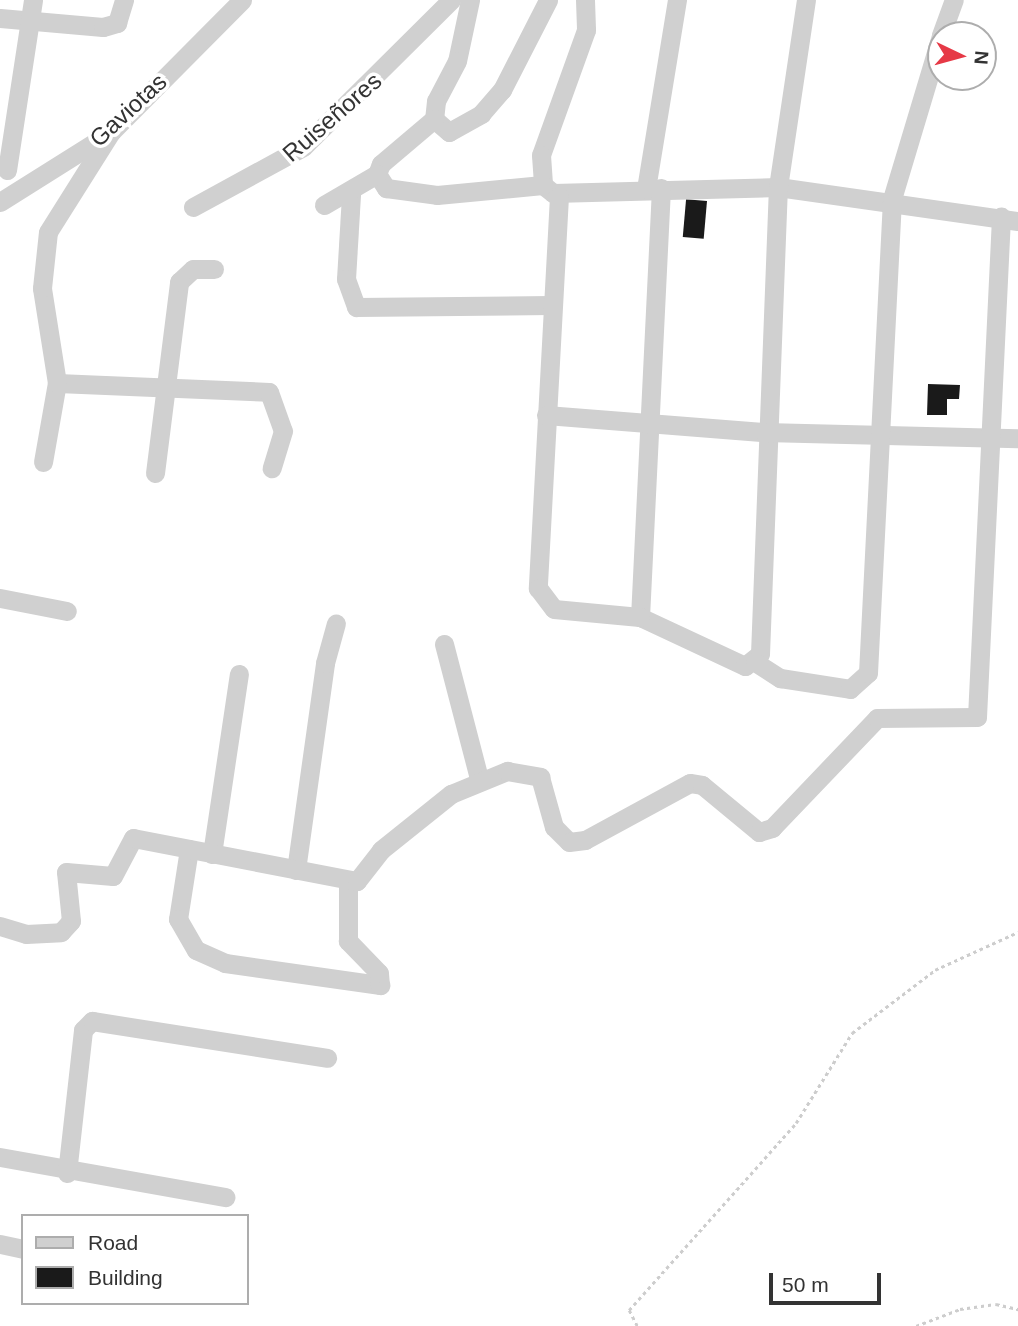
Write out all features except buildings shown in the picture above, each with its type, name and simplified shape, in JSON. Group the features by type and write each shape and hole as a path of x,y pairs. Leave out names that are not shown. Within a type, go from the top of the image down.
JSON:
{"street":[{"path":"7,170 33,0"},
{"path":"0,18 30,22 117,23 124,0"},
{"name":"Gaviotas","path":"0,202 111,132 242,0"},
{"name":"Ruiseñores","path":"193,207 303,147 451,0"},
{"path":"324,205 351,194 377,174 434,119 457,61 470,0"},
{"path":"434,119 449,132 481,114 502,90 548,0"},
{"path":"585,0 586,30 541,155 551,191 551,306 540,597 554,609 640,617 735,663 755,662 780,678 850,689 865,679 892,199 927,82"},
{"path":"640,617 652,424 653,188 677,0"},
{"path":"755,662 760,654 764,432 778,187 806,0"},
{"path":"946,21 954,0"},
{"path":"43,462 57,383 42,288 48,232 111,132"},
{"path":"0,926 26,934 61,932 71,921 66,872 113,876 133,838 348,883 357,881 381,850 480,778 522,771 540,777 554,827 569,842 585,840 690,783 702,785 759,832 772,828 877,718 977,717 993,437 1013,219 892,199 778,187 437,195 390,190 377,174"},
{"path":"351,194 346,279 356,307 551,306"},
{"path":"155,473 179,282 193,269 214,269"},
{"path":"57,383 167,385 269,392 283,430 272,468"},
{"path":"545,415 764,432 1018,438"},
{"path":"0,598 67,611"},
{"path":"296,870 325,663 336,624"},
{"path":"444,644 480,778"},
{"path":"212,854 239,674"},
{"path":"190,849 178,919 197,950 225,962 380,985 379,973 348,942 348,883"},
{"path":"67,1173 83,1030 92,1021 327,1058"},
{"path":"0,1157 67,1173 225,1197"},
{"path":"0,1244 21,1249"}],"path":[{"path":"637,1326 629,1310 796,1123 852,1033 935,970 1018,932"},
{"path":"916,1326 960,1309 996,1304 1018,1308"}]}
